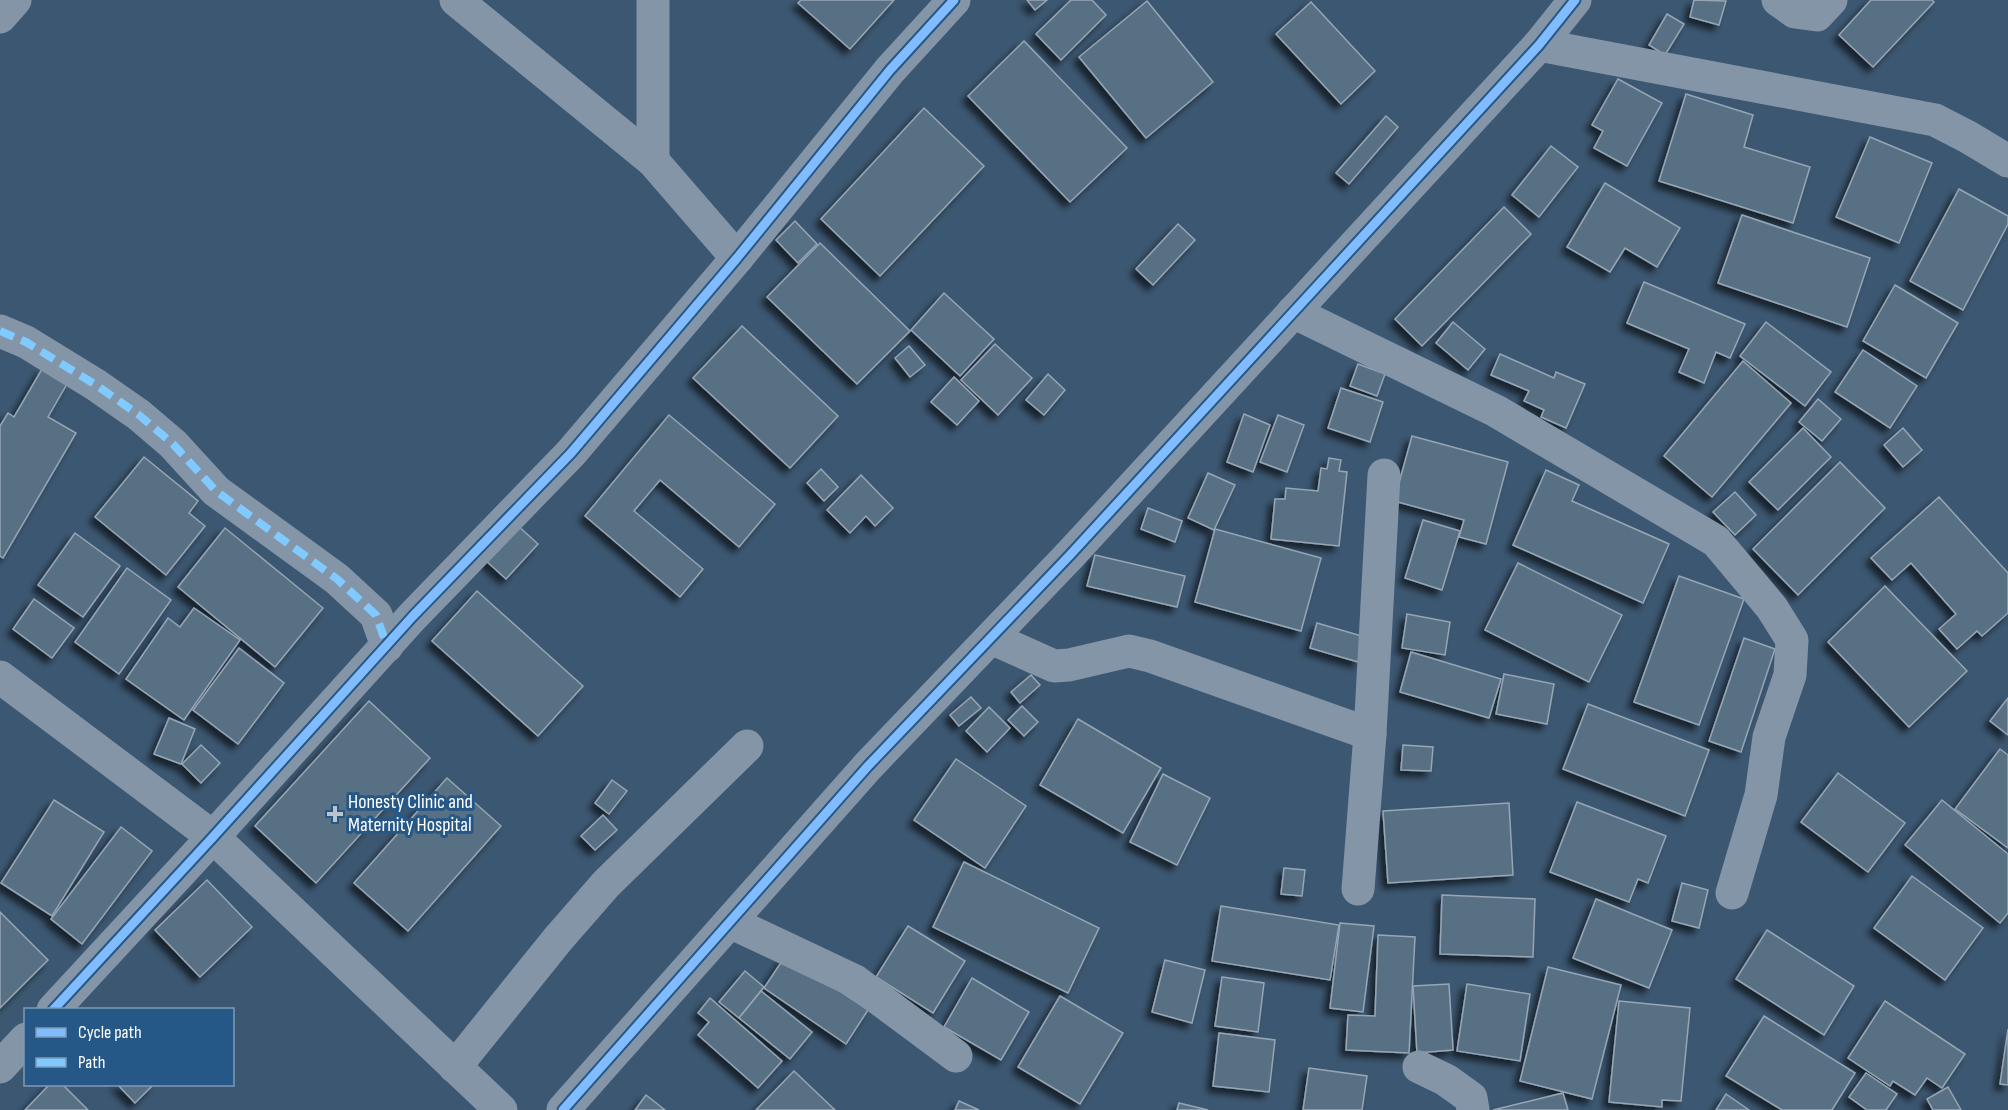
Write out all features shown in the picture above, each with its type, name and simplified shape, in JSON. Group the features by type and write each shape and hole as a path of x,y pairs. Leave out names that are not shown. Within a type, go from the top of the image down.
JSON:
{"street":[{"path":"0,17 15,0"},
{"path":"456,0 653,161 737,258"},
{"path":"653,0 653,161"},
{"path":"55,1008 413,616 571,453 737,258 890,70 954,0"},
{"path":"1778,0 1795,12 1817,15 1831,0"},
{"path":"563,1110 868,766 1070,555 1539,45 1572,1"},
{"path":"1539,45 1935,120 2008,161"},
{"path":"1293,312 1496,411 1716,541 1772,608 1791,640 1790,675 1769,738 1761,795 1732,893"},
{"path":"0,331 26,342 96,385 139,415 173,444 216,491 336,579 376,615 387,646"},
{"path":"1358,889 1370,734 1384,475"},
{"path":"991,638 1054,666 1069,665 1129,651 1150,656 1370,734"},
{"path":"0,677 213,837 501,1110"},
{"path":"455,1067 558,939 606,884 747,746"},
{"path":"730,922 855,981 956,1056"},
{"path":"0,1067 24,1041"},
{"path":"1419,1067 1446,1080 1471,1098 1473,1110"}],"building":[{"path":"801,0 894,0 850,49 798,3"},
{"path":"1027,0 1047,0 1035,10"},
{"path":"1071,0 1092,0 1106,15 1061,60 1036,34"},
{"path":"1694,0 1726,1 1719,25 1690,17"},
{"path":"1871,0 1932,0 1934,2 1873,67 1839,35"},
{"path":"1147,1 1213,82 1146,138 1079,57"},
{"path":"1311,2 1375,71 1341,104 1276,34"},
{"path":"1667,14 1684,24 1665,55 1649,45"},
{"path":"1024,41 1127,148 1070,202 968,96"},
{"path":"1618,79 1662,103 1627,166 1594,148 1603,131 1592,125"},
{"path":"1686,94 1753,115 1744,147 1810,167 1793,223 1659,181"},
{"path":"924,108 984,166 880,276 821,219"},
{"path":"1386,116 1398,127 1349,184 1336,173"},
{"path":"1870,137 1932,163 1899,243 1836,217"},
{"path":"1551,146 1578,167 1539,217 1512,195"},
{"path":"1605,183 1680,228 1657,267 1625,248 1610,272 1567,247"},
{"path":"1959,189 2008,216 2008,224 1963,310 1910,281"},
{"path":"1504,207 1531,234 1422,346 1395,319"},
{"path":"1742,215 1870,258 1847,327 1718,283"},
{"path":"795,221 817,244 798,263 776,240"},
{"path":"1178,224 1195,240 1153,285 1136,269"},
{"path":"820,243 910,331 857,384 767,297"},
{"path":"1644,282 1745,324 1730,358 1716,352 1704,383 1679,372 1689,349 1627,323"},
{"path":"1895,285 1958,323 1926,378 1863,341"},
{"path":"944,293 994,339 960,376 911,330"},
{"path":"1453,322 1485,349 1468,370 1436,343"},
{"path":"1766,322 1831,372 1805,406 1740,356"},
{"path":"742,326 838,416 790,468 693,378"},
{"path":"995,344 1032,378 998,415 961,380"},
{"path":"909,346 925,365 910,377 895,358"},
{"path":"1863,350 1917,386 1890,428 1835,392"},
{"path":"1500,354 1554,378 1556,372 1585,384 1566,428 1541,417 1544,410 1524,401 1529,391 1491,375"},
{"path":"1743,361 1791,403 1712,497 1664,456"},
{"path":"1358,364 1385,374 1377,396 1350,386"},
{"path":"42,369 67,384 48,417 76,433 3,558 0,556 0,426 8,413 14,417"},
{"path":"1048,374 1065,390 1044,415 1026,400"},
{"path":"954,377 979,401 957,425 931,402"},
{"path":"1341,388 1383,402 1370,442 1328,428"},
{"path":"1818,399 1841,419 1822,441 1799,422"},
{"path":"1244,414 1270,425 1253,472 1227,462"},
{"path":"669,415 775,504 739,547 660,480 634,511 703,569 680,597 585,516"},
{"path":"1278,415 1304,425 1287,472 1260,462"},
{"path":"1803,428 1831,457 1778,510 1749,482"},
{"path":"1903,428 1922,450 1903,467 1884,445"},
{"path":"1412,436 1508,462 1486,544 1459,537 1464,520 1394,501"},
{"path":"144,457 198,501 189,513 205,526 166,575 95,517"},
{"path":"1329,458 1341,460 1339,471 1347,472 1339,546 1271,539 1275,499 1285,499 1286,488 1318,491 1321,468 1327,469"},
{"path":"1840,462 1885,508 1798,595 1753,549"},
{"path":"821,469 838,487 824,501 807,483"},
{"path":"1546,470 1579,485 1572,501 1669,544 1643,603 1513,545"},
{"path":"1208,473 1235,485 1214,530 1188,518"},
{"path":"861,475 893,508 875,526 866,516 850,533 827,510"},
{"path":"1735,492 1756,515 1735,535 1713,512"},
{"path":"1939,497 2008,573 2008,613 1982,636 1977,631 1957,649 1939,629 1956,614 1911,563 1892,580 1871,558"},
{"path":"1148,508 1182,521 1175,542 1141,529"},
{"path":"1423,520 1460,531 1442,590 1405,578"},
{"path":"516,524 538,544 506,579 484,559"},
{"path":"225,528 323,608 275,667 178,587"},
{"path":"1215,529 1321,558 1301,631 1195,602"},
{"path":"75,533 120,566 83,617 38,585"},
{"path":"1095,555 1185,576 1177,607 1087,586"},
{"path":"1518,563 1622,615 1589,682 1485,630"},
{"path":"127,568 171,600 119,674 75,642"},
{"path":"1679,576 1744,599 1699,725 1634,702"},
{"path":"1885,586 1967,671 1909,727 1828,642"},
{"path":"477,591 583,686 538,736 432,641"},
{"path":"34,599 74,628 52,658 13,629"},
{"path":"194,608 240,640 184,720 126,679 168,618 180,627"},
{"path":"1407,614 1450,622 1445,655 1402,648"},
{"path":"1317,623 1365,637 1358,662 1310,648"},
{"path":"1744,638 1775,649 1741,752 1709,741"},
{"path":"239,648 284,683 238,744 193,710"},
{"path":"1411,652 1501,679 1489,718 1400,692"},
{"path":"1504,674 1554,684 1547,724 1496,714"},
{"path":"1031,675 1040,685 1020,703 1011,692"},
{"path":"971,697 981,708 959,726 950,715"},
{"path":"2008,698 2008,735 1990,721"},
{"path":"369,701 430,758 316,883 255,826"},
{"path":"1588,704 1709,750 1685,816 1563,769"},
{"path":"1022,706 1038,722 1024,736 1008,720"},
{"path":"989,707 1010,728 987,752 966,731"},
{"path":"169,718 195,729 181,764 154,754"},
{"path":"1078,719 1161,768 1123,833 1040,785"},
{"path":"201,745 220,763 201,783 182,764"},
{"path":"1403,745 1433,747 1431,771 1401,770"},
{"path":"2000,749 2008,755 2008,848 1955,809"},
{"path":"956,759 1026,806 985,868 914,820"},
{"path":"1838,773 1905,823 1868,872 1801,822"},
{"path":"1163,774 1210,798 1177,865 1130,842"},
{"path":"447,778 501,826 408,931 354,883"},
{"path":"612,780 627,791 609,814 595,803"},
{"path":"54,800 104,832 52,916 1,883"},
{"path":"1942,800 2008,854 2008,913 2000,923 1905,845"},
{"path":"1577,802 1666,836 1648,883 1638,879 1629,902 1550,872"},
{"path":"1509,803 1513,875 1388,883 1383,811"},
{"path":"603,815 617,830 595,850 581,836"},
{"path":"121,827 152,851 82,944 51,919"},
{"path":"964,862 1099,928 1068,993 933,927"},
{"path":"1284,868 1305,870 1302,896 1281,894"},
{"path":"1912,876 1983,928 1945,980 1874,928"},
{"path":"207,880 252,927 200,977 155,930"},
{"path":"1682,883 1708,890 1699,928 1672,921"},
{"path":"1442,895 1535,899 1533,957 1440,954"},
{"path":"1596,899 1672,930 1649,988 1573,958"},
{"path":"1221,906 1339,925 1330,980 1212,961"},
{"path":"0,912 48,960 0,1008"},
{"path":"1340,923 1374,926 1363,1012 1330,1008"},
{"path":"908,926 965,961 933,1013 876,977"},
{"path":"1767,930 1854,986 1824,1035 1736,979"},
{"path":"1378,935 1415,937 1409,1053 1346,1050 1348,1015 1375,1016"},
{"path":"786,955 868,1010 846,1044 764,988"},
{"path":"1165,960 1205,970 1192,1023 1152,1012"},
{"path":"1548,967 1621,985 1592,1099 1520,1081"},
{"path":"745,971 764,987 739,1018 719,1002"},
{"path":"1222,977 1264,983 1258,1032 1215,1026"},
{"path":"972,978 1029,1012 1001,1060 944,1027"},
{"path":"1449,984 1453,1050 1417,1053 1413,986"},
{"path":"1467,984 1530,994 1520,1061 1457,1051"},
{"path":"761,991 812,1032 790,1059 739,1018"},
{"path":"1060,996 1123,1033 1080,1104 1018,1067"},
{"path":"710,998 782,1061 758,1088 698,1035 709,1022 698,1013"},
{"path":"1619,1001 1690,1008 1681,1101 1662,1100 1662,1107 1609,1102"},
{"path":"1885,1001 1965,1054 1942,1088 1927,1078 1915,1095 1893,1081 1890,1086 1848,1058"},
{"path":"1764,1016 1855,1073 1832,1110 1782,1110 1726,1076"},
{"path":"2008,1029 2008,1085 2000,1084"},
{"path":"1219,1033 1275,1040 1269,1092 1213,1086"},
{"path":"1309,1068 1367,1076 1362,1110 1303,1110"},
{"path":"794,1071 835,1110 756,1110"},
{"path":"1866,1073 1897,1094 1886,1110 1867,1110 1849,1097"},
{"path":"48,1086 64,1086 88,1110 25,1110"},
{"path":"119,1086 152,1086 135,1103"},
{"path":"1948,1087 1961,1110 1933,1110 1927,1099"},
{"path":"1563,1093 1568,1110 1493,1110"},
{"path":"1726,1094 1749,1110 1716,1110"},
{"path":"646,1095 665,1110 635,1110"},
{"path":"959,1101 979,1110 955,1110"},
{"path":"1179,1103 1208,1110 1177,1110"}],"marked path":[{"path":"0,331 26,342 96,385 139,415 173,444 216,491 337,579 376,615 387,646"}],"cycle path":[{"path":"55,1008 413,616 571,453 737,258 890,70 954,0"},
{"path":"563,1110 868,766 1070,555 1539,45 1575,0"}],"place":[{"name":"Honesty Clinic and Maternity Hospital","path":"335,814"}]}
